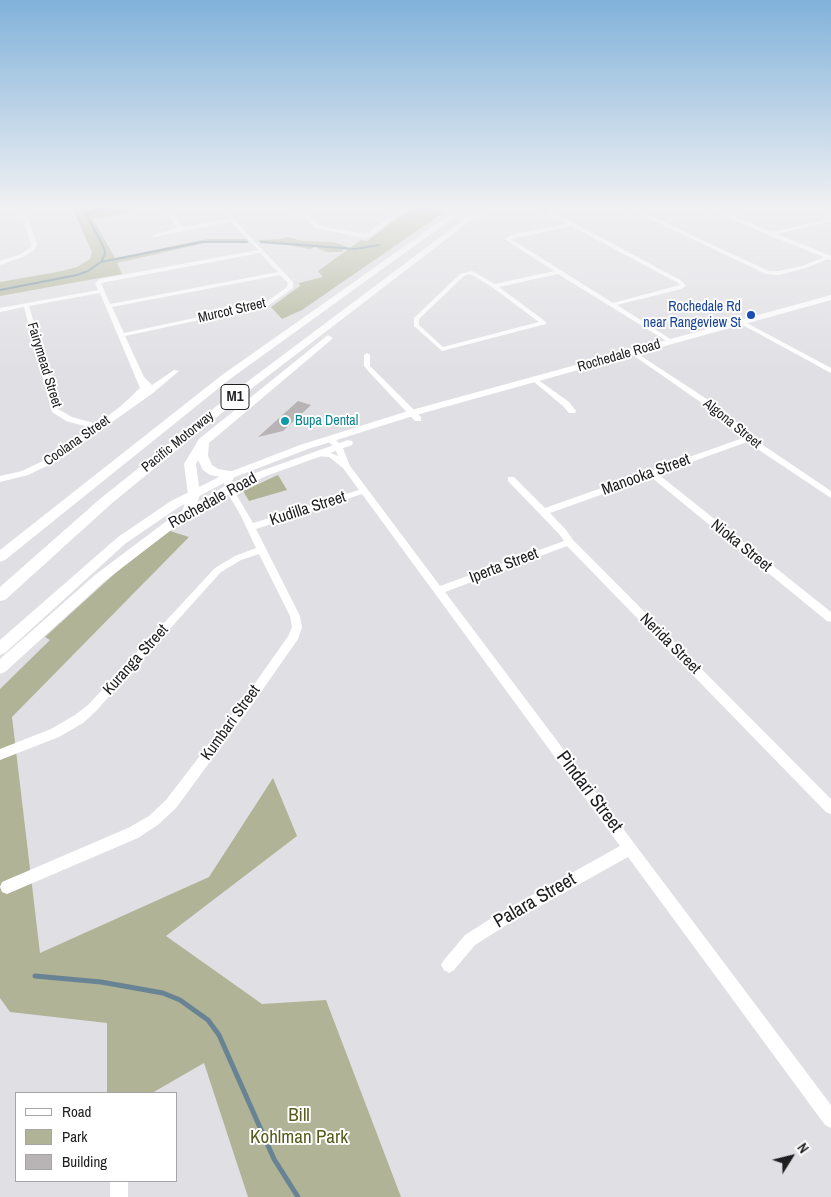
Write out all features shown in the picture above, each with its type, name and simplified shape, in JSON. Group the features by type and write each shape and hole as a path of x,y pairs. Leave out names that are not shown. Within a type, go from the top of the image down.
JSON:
{"highway":[{"name":"Pacific Motorway","path":"0,557 226,377 384,264"},
{"name":"Pacific Motorway","path":"0,596 106,500 247,387 410,264"},
{"path":"189,512 194,494 190,464 194,453 203,441 420,264"},
{"path":"0,544 192,396 295,322 337,297"},
{"path":"203,441 202,456 204,464 214,472 231,475"}],"main road":[{"name":"Rochedale Road","path":"0,649 122,540 161,513 194,494 263,461 334,443 465,399 831,297"},
{"name":"Rochedale Road","path":"0,668 100,578 148,540 189,512 229,489 262,474 316,454 334,443"}],"street":[{"path":"176,371 163,381 145,385 98,284 100,281 193,264"},
{"path":"274,264 282,273"},
{"path":"545,264 670,342"},
{"path":"612,305 683,286 680,282 646,264"},
{"path":"748,264 768,273 779,274 813,264"},
{"path":"494,286 544,323 442,349 416,324 416,319 462,275 470,272 494,286 558,272"},
{"path":"109,306 282,273"},
{"name":"Murcot Street","path":"122,335 267,304 292,286 282,273"},
{"path":"0,310 102,291"},
{"name":"Fairymead Street","path":"26,305 55,410 69,419 98,427"},
{"path":"740,322 831,371"},
{"name":"Algona Street","path":"632,352 722,413 748,439 831,496"},
{"path":"367,355 368,366 371,371 415,416"},
{"path":"535,380 566,404 572,411"},
{"name":"Coolana Street","path":"0,479 42,466 54,459 124,408 145,385"},
{"name":"Manooka Street","path":"544,512 748,439"},
{"name":"Pindari Street","path":"334,443 346,466 364,491 440,590 831,1119"},
{"name":"Pindari Street","path":"316,454 332,456 346,466"},
{"name":"Nioka Street","path":"652,473 831,618"},
{"path":"229,489 228,481 231,475"},
{"name":"Nerida Street","path":"510,480 544,512 564,533 569,542 831,808"},
{"name":"Kumbari Street","path":"7,888 134,833 154,820 171,804 250,699 294,636 297,627 296,616 251,527 229,489"},
{"name":"Kudilla Street","path":"251,527 364,491"},
{"name":"Iperta Street","path":"440,590 569,542"},
{"name":"Kuranga Street","path":"0,755 56,733 79,719 92,708 218,570 238,558 261,550"},
{"name":"Palara Street","path":"449,965 470,940 503,919 630,848"},
{"path":"119,1182 119,1197"}],"green space":[{"path":"82,264 117,264 122,274 0,296 0,282 77,267"},
{"path":"328,264 369,264 302,310 282,319 271,307 300,286 299,283 323,277 318,271"},
{"path":"278,475 287,490 249,501 243,491"},
{"name":"Bill Kohlman Park","path":"170,531 189,537 12,717 40,953 209,877 273,778 297,836 166,936 262,1004 326,1000 401,1197 248,1197 204,1063 154,1092 107,1092 107,1023 10,1012 0,998 0,689 50,640 45,637 122,567"}],"building":[{"name":"Bupa Dental","path":"298,401 311,405 283,431 258,437"}],"waterway":[{"path":"0,290 77,275 88,271 98,264"},
{"path":"35,976 101,982 163,993 180,1000 208,1020 219,1035 274,1159 298,1197"}],"place":[{"name":"Rochedale Rd near Rangeview St","path":"751,315"},
{"name":"Bupa Dental","path":"285,421"}]}
